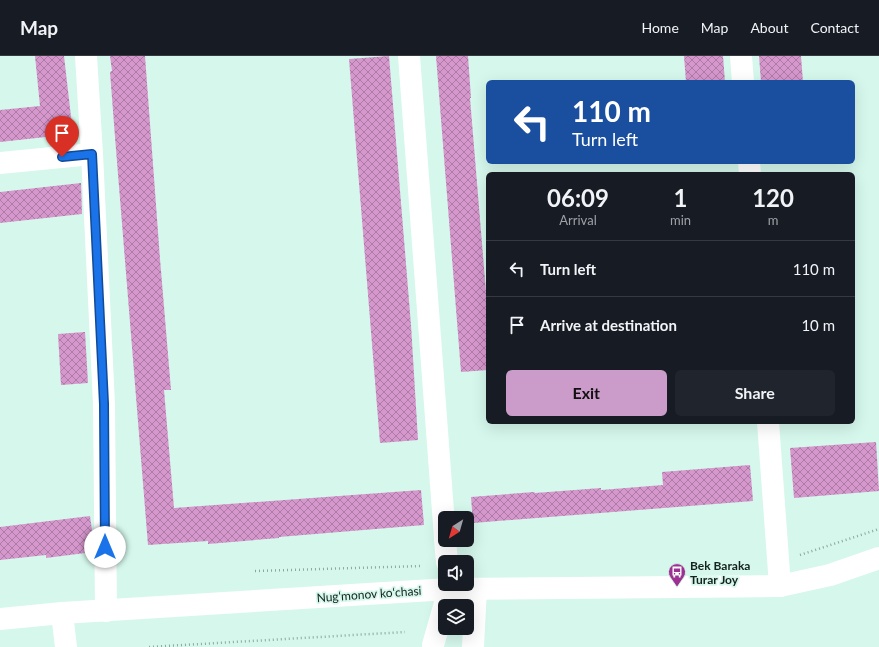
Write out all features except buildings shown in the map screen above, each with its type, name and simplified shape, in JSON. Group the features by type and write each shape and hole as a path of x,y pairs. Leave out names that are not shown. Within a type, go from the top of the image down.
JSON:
{"street":[{"path":"86,56 104,404 106,610"},
{"path":"409,56 443,511"},
{"path":"741,56 743,80"},
{"path":"0,163 92,154"},
{"path":"768,424 780,586"},
{"name":"Nugʻmonov koʻchasi","path":"476,589 780,586 830,575 879,558"},
{"name":"Nugʻmonov koʻchasi","path":"0,618 438,587"},
{"path":"473,647 476,589"},
{"path":"432,645 448,591"},
{"path":"62,613 66,647"}],"path":[{"path":"799,556 879,529"},
{"path":"255,571 421,566"},
{"path":"149,647 405,632"}],"place":[{"name":"Bek Baraka Turar Joy","path":"677,587"}],"route":[{"path":"62,157 92,154 104,404 105,547"}]}
